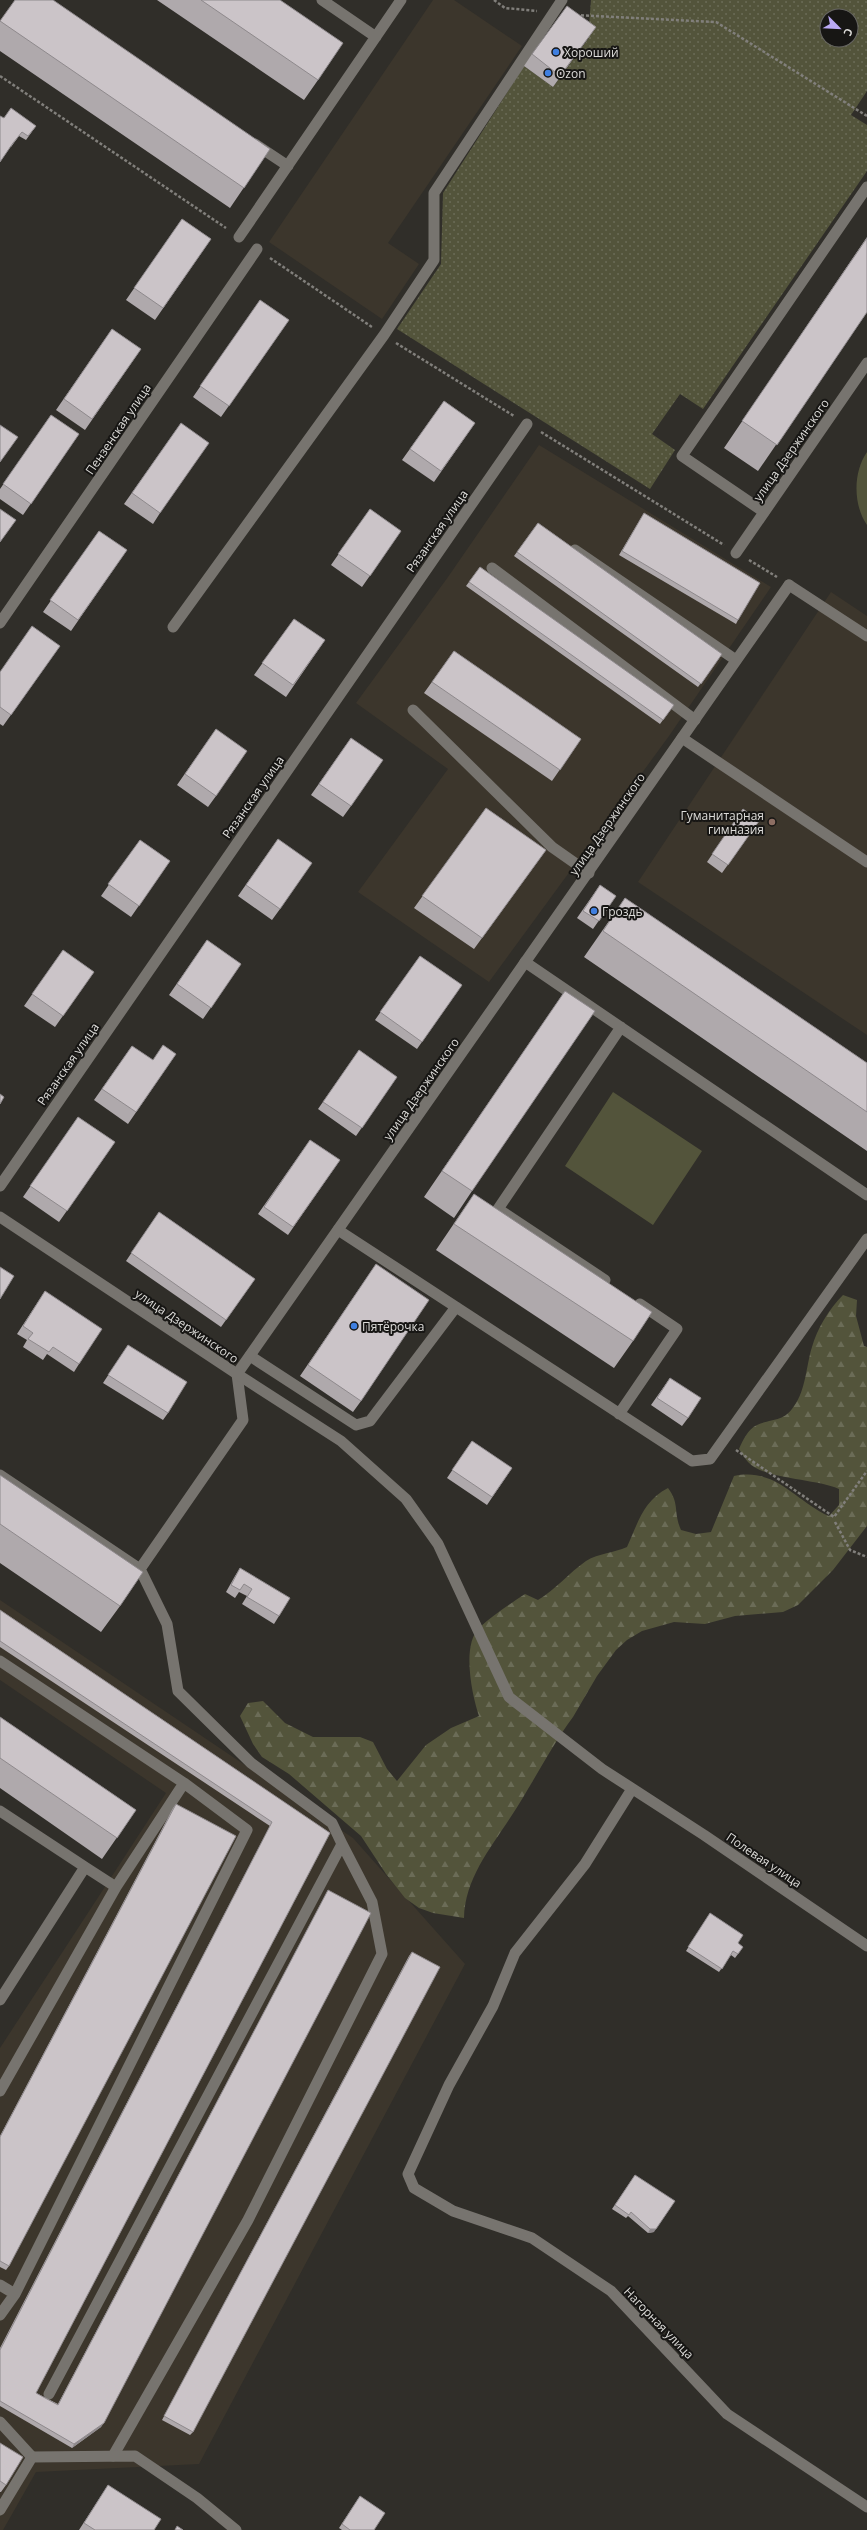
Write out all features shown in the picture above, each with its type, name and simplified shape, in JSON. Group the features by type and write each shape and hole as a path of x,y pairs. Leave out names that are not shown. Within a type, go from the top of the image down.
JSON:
{"street":[{"path":"322,0 376,37"},
{"path":"239,237 401,0"},
{"path":"173,627 384,335 434,260 434,193 562,0"},
{"path":"248,139 288,166"},
{"path":"764,512 682,456 867,187"},
{"name":"Пензенская улица","path":"0,623 257,249"},
{"name":"улица Дзержинского","path":"736,553 867,363"},
{"name":"Рязанская улица","path":"0,1186 527,424"},
{"path":"564,542 736,660"},
{"path":"492,568 695,720"},
{"path":"789,584 867,636"},
{"name":"улица Дзержинского","path":"0,1216 237,1374 525,962 589,873 789,584"},
{"path":"413,710 552,847 589,873"},
{"path":"682,738 867,862"},
{"path":"525,962 867,1195"},
{"path":"617,1289 498,1209 620,1027"},
{"path":"338,1230 692,1461 710,1459 867,1239"},
{"path":"619,1414 677,1329 631,1298"},
{"path":"250,1356 356,1425 370,1421 456,1307"},
{"path":"140,1569 243,1420 237,1374"},
{"name":"Полевая улица","path":"237,1374 341,1441 406,1499 438,1544 509,1697 602,1769 867,1946"},
{"path":"0,1475 140,1569 167,1624 178,1691 251,1763 332,1823 372,1902 382,1954 248,2220 114,2456"},
{"path":"0,1661 184,1783 247,1830 14,2294 0,2315"},
{"path":"0,2091 116,1887 184,1783"},
{"name":"Нагорная улица","path":"632,1789 585,1864 515,1952 493,2006 449,2086 408,2174 414,2188 453,2211 532,2238 611,2291 727,2414 867,2506"},
{"path":"0,1810 116,1887"},
{"path":"49,2394 342,1844"},
{"path":"0,2000 85,1867"},
{"path":"0,2285 14,2294"},
{"path":"0,2422 32,2457 135,2456 197,2498 236,2530"},
{"path":"0,2510 32,2457"}],"path":[{"path":"494,0 505,8 553,13 716,22 867,116"},
{"path":"0,76 239,237"},
{"path":"257,249 384,335 736,553 789,584"},
{"path":"722,1441 834,1518 867,1471"},
{"path":"835,1522 850,1550 867,1556"}],"shaded area":[{"path":"433,0 454,0 522,46 388,243 419,264 382,319 269,242"},
{"path":"539,445 771,587 669,736 489,982 358,892 448,769 356,703 448,577"},
{"name":"Гуманитарная гимназия","path":"831,592 867,616 867,1035 638,882"},
{"path":"0,1600 353,1838 465,1964 199,2464 36,2472 3,2530 0,2530 0,2048 166,1793 0,1680"}],"green space":[{"path":"591,0 867,0 867,91 851,115 867,125 867,171 703,409 680,394 652,434 675,450 650,489 397,329 441,264 443,193 524,66 553,87 588,39"},
{"path":"867,452 867,525 859,508 856,488 859,469"},
{"path":"613,1092 702,1151 653,1225 565,1166"},
{"path":"843,1295 857,1300 856,1316 864,1346 867,1347 867,1526 833,1570 798,1605 783,1612 735,1616 705,1624 674,1622 642,1631 627,1640 616,1650 597,1676 520,1803 480,1864 465,1903 464,1918 433,1913 419,1908 405,1898 386,1874 361,1836 289,1774 262,1757 253,1744 240,1716 248,1703 263,1701 285,1723 313,1737 360,1737 373,1742 387,1769 397,1781 426,1745 451,1728 479,1716 471,1683 469,1657 474,1635 480,1627 525,1594 538,1600 551,1591 586,1561 596,1556 627,1547 642,1513 653,1499 668,1488 674,1499 677,1518 681,1530 696,1534 711,1532 734,1476 762,1476 774,1481 817,1510 829,1516 839,1505 839,1489 828,1485 777,1476 756,1468 745,1459 739,1449 746,1435 751,1429 757,1425 786,1415 794,1406 801,1393 810,1354 820,1326 828,1313"}],"building":[{"path":"15,0 53,0 270,149 244,188 0,21"},
{"path":"201,0 280,0 343,43 318,80"},
{"name":"Хороший","path":"567,6 596,27 560,76 532,54"},
{"path":"11,108 36,126 28,136 22,132 0,162 0,116 4,118"},
{"path":"182,219 211,239 163,308 134,288"},
{"path":"867,238 867,312 777,445 742,421"},
{"path":"260,300 289,320 229,406 200,386"},
{"path":"112,329 141,349 92,419 64,399"},
{"path":"444,401 475,423 441,471 410,449"},
{"path":"51,415 79,434 31,504 3,484"},
{"path":"181,423 209,443 160,513 132,493"},
{"path":"0,425 18,437 0,462"},
{"path":"0,509 16,520 0,542"},
{"path":"370,509 401,531 370,576 338,554"},
{"path":"644,513 760,583 738,620 622,551"},
{"path":"538,523 722,654 701,684 517,552"},
{"path":"99,531 127,550 78,620 50,600"},
{"path":"480,567 674,705 663,720 469,582"},
{"path":"294,619 325,640 293,685 262,663"},
{"path":"32,626 60,646 11,715 0,707 0,672"},
{"path":"454,651 581,739 560,770 432,682"},
{"path":"216,729 247,751 216,796 185,774"},
{"path":"351,738 383,760 351,806 319,784"},
{"path":"486,808 546,850 482,938 422,896"},
{"path":"743,809 759,821 728,865 712,854"},
{"path":"278,839 312,863 280,909 246,885"},
{"path":"140,840 170,861 139,906 108,884"},
{"name":"Гроздь","path":"600,885 616,896 599,921 583,911"},
{"path":"625,898 867,1063 867,1112 603,931"},
{"path":"207,940 241,964 211,1008 177,984"},
{"path":"63,950 94,972 63,1016 32,994"},
{"path":"420,956 462,985 422,1042 380,1012"},
{"path":"565,991 595,1011 472,1191 442,1171"},
{"path":"163,1045 176,1054 136,1112 102,1089 132,1046 153,1060"},
{"path":"359,1050 397,1077 362,1128 323,1102"},
{"path":"0,1094 4,1097 0,1104"},
{"path":"78,1117 115,1142 67,1211 30,1186"},
{"path":"310,1140 340,1160 293,1227 264,1207"},
{"path":"474,1194 652,1312 633,1341 454,1224"},
{"path":"159,1212 255,1279 226,1320 131,1253"},
{"path":"376,1264 429,1300 361,1401 308,1365"},
{"path":"0,1267 14,1276 0,1299"},
{"path":"45,1291 102,1329 79,1364 53,1347 49,1352 28,1339 33,1333 23,1326"},
{"path":"128,1345 187,1382 168,1413 108,1375"},
{"path":"670,1378 701,1398 688,1418 657,1398"},
{"path":"472,1441 512,1468 492,1497 452,1470"},
{"path":"0,1475 143,1572 120,1606 0,1524"},
{"path":"240,1568 290,1598 279,1616 247,1597 252,1589 244,1584 240,1590 231,1585"},
{"path":"0,1610 330,1833 36,2393 58,2405 328,1890 371,1913 104,2423 74,2444 0,2401 0,2350 272,1822 0,1641"},
{"path":"0,1717 136,1810 117,1838 0,1758"},
{"path":"176,1804 236,1836 9,2266 0,2261 0,2137"},
{"path":"710,1913 743,1935 738,1943 743,1947 738,1954 733,1951 722,1969 688,1947"},
{"path":"412,1952 440,1967 193,2432 164,2416"},
{"path":"635,2175 675,2201 656,2229 650,2229 631,2212 629,2215 615,2205"},
{"path":"0,2443 23,2457 6,2485 0,2481"},
{"path":"108,2485 161,2519 154,2530 95,2530 84,2523"},
{"path":"360,2496 385,2513 374,2530 350,2530 342,2524"},
{"path":"177,2526 183,2530 175,2530"}],"place":[{"name":"Хороший","path":"556,52"},
{"name":"Ozon","path":"548,73"},
{"name":"Гуманитарная гимназия","path":"772,822"},
{"name":"Гроздь","path":"594,911"},
{"name":"Пятёрочка","path":"354,1326"}]}
